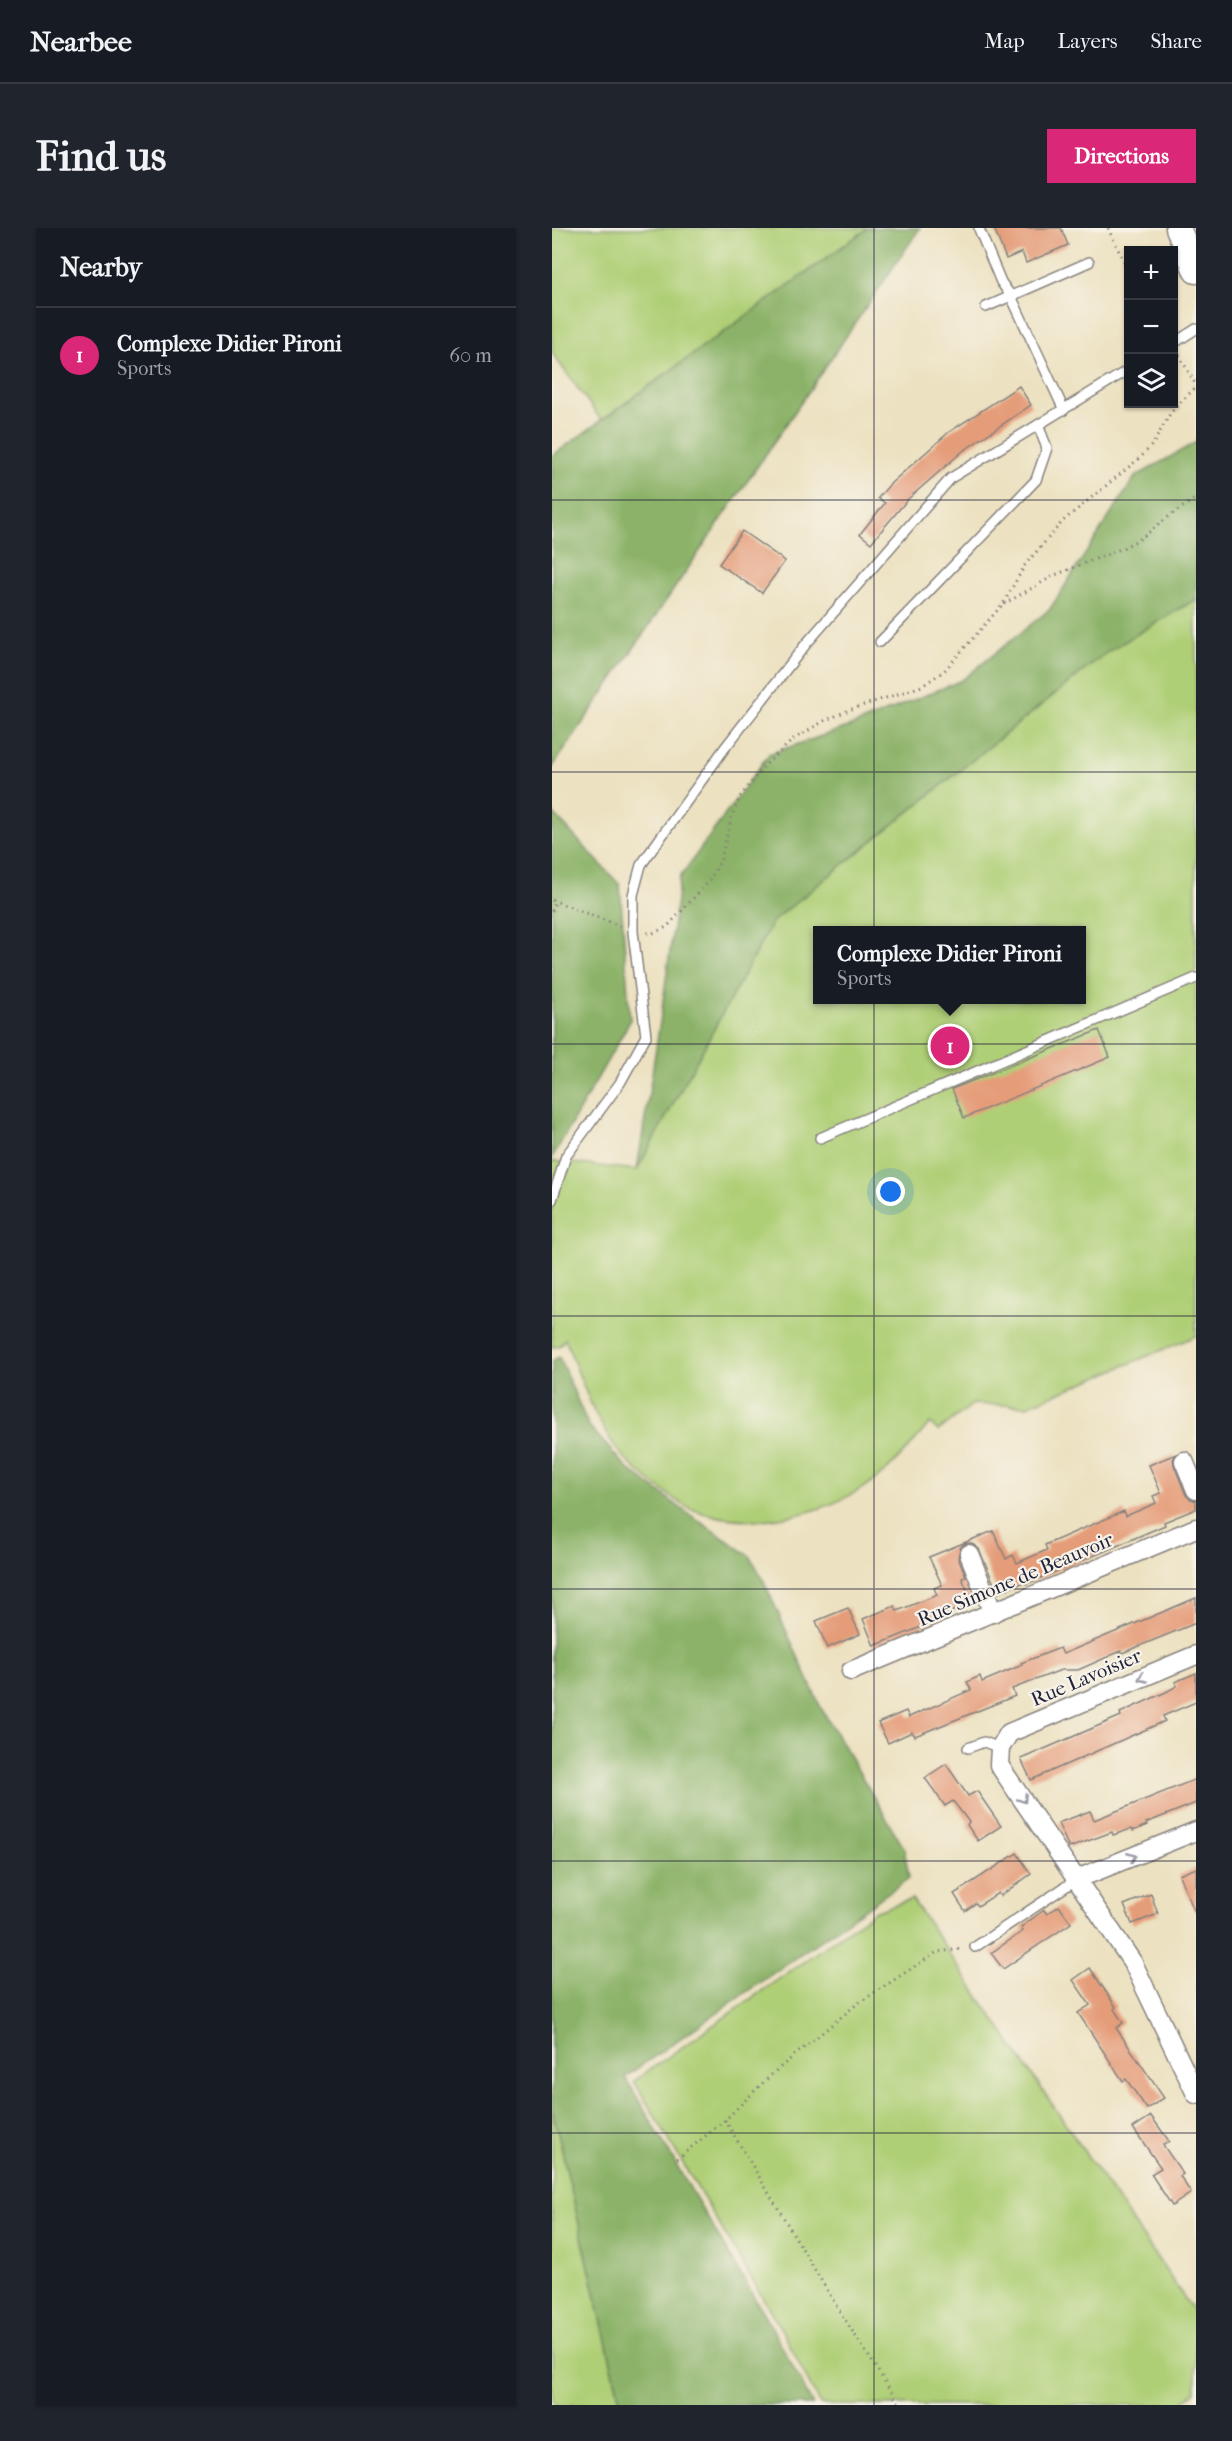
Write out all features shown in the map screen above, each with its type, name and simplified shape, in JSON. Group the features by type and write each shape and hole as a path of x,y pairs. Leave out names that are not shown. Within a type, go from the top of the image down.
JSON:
{"main road":[{"path":"1178,228 1196,271"}],"street":[{"path":"1184,1461 1196,1490"},
{"name":"Rue Simone de Beauvoir","path":"851,1671 1196,1528"},
{"path":"969,1554 993,1613"},
{"name":"Rue Lavoisier","path":"1000,1748 1009,1733 1196,1655"},
{"path":"1000,1748 999,1765 1133,1963 1196,2094"},
{"path":"1077,1879 1196,1831"}],"lane":[{"path":"979,229 1001,282 1011,296 1064,410"},
{"path":"986,307 1089,261"},
{"path":"1178,340 1196,329"},
{"path":"552,1200 567,1156 620,1083 646,1036 633,932 633,895 641,865 724,748 806,644 951,478 1124,372"},
{"path":"880,642 1036,480 1047,448 1038,425"},
{"path":"820,1138 1196,978"},
{"path":"968,1748 984,1742 1000,1748"},
{"path":"975,1947 1077,1879"}],"path":[{"path":"1108,228 1124,262"},
{"path":"552,911 554,900 633,932 653,933 667,927 710,880 721,860 732,815 740,797 764,766 786,746 832,717 922,686 944,670 1003,604 1025,565 1063,521 1141,457 1153,444 1171,412 1196,386 1178,354"},
{"path":"1003,604 1055,574 1123,548 1143,537 1196,498"},
{"path":"677,2159 725,2120 772,2074 857,2004 938,1952 975,1947"},
{"path":"725,2120 842,2315 900,2405"}],"green space":[{"path":"552,228 868,228 602,421 552,353"},
{"path":"868,228 920,228 552,768 552,456"},
{"path":"1196,442 1196,599 1107,652 773,921 637,1170 680,877 769,754 854,725 962,680 1050,609 1135,477"},
{"path":"1196,599 1196,1336 1027,1406 973,1404 938,1431 930,1423 886,1471 842,1499 818,1509 792,1516 739,1519 714,1516 683,1505 630,1464 618,1451 599,1421 565,1339 560,1345 552,1348 552,1161 637,1170 773,921 1107,652"},
{"path":"552,812 620,885 630,1021 552,1158"},
{"path":"559,1357 588,1425 626,1467 750,1556 762,1577 821,1708 904,1848 909,1878 625,2077 776,2335 813,2405 621,2405 552,2107 552,1361"},
{"path":"912,1899 1196,2315 1196,2391 1179,2405 820,2405 783,2332 634,2081 874,1912"},
{"path":"552,2107 621,2405 553,2405 552,2401"}],"building":[{"path":"994,228 1061,228 1068,245 1026,263 1022,252 1006,259"},
{"path":"1019,386 1031,405 963,451 908,499 871,543 860,534 885,503 878,498 890,484 949,432"},
{"path":"742,531 785,561 762,593 719,564"},
{"path":"1099,1030 1110,1057 964,1118 952,1089"},
{"path":"1176,1454 1173,1459 1174,1465 1186,1495 1196,1501 1196,1509 1105,1551 1026,1584 1025,1582 998,1593 979,1549 971,1543 964,1544 960,1548 958,1558 966,1576 962,1578 973,1603 945,1614 946,1617 874,1646 863,1619 895,1606 897,1611 937,1595 934,1588 942,1585 929,1557 993,1531 1006,1559 1013,1555 1017,1563 1047,1550 1045,1545 1075,1532 1124,1511 1126,1516 1156,1503 1153,1496 1161,1493 1149,1465"},
{"path":"1196,1598 1196,1623 1078,1670 1061,1670 1012,1689 1015,1696 915,1736 912,1732 888,1743 878,1723 906,1711 909,1717 971,1690 967,1682 980,1676 982,1682 1022,1665 1021,1663 1060,1648 1063,1654"},
{"path":"848,1608 860,1634 827,1648 816,1621"},
{"path":"1196,1673 1196,1702 1163,1716 1165,1721 1031,1780 1021,1759 1121,1716 1120,1713 1166,1692 1177,1686 1175,1682"},
{"path":"946,1764 968,1796 977,1791 1001,1826 978,1841 967,1825 969,1822 953,1801 945,1806 925,1778"},
{"path":"1196,1779 1196,1803 1146,1823 1147,1825 1133,1831 1131,1829 1113,1835 1112,1832 1069,1848 1058,1823 1090,1811 1094,1820"},
{"path":"1017,1853 1031,1874 1000,1896 998,1893 978,1906 976,1903 965,1911 954,1894"},
{"path":"1196,1868 1196,1915 1179,1875"},
{"path":"1151,1894 1158,1914 1132,1924 1124,1905"},
{"path":"1059,1906 1071,1923 1003,1969 991,1953 1023,1931 1021,1927 1044,1910 1047,1914"},
{"path":"1090,1968 1116,2007 1114,2009 1123,2023 1116,2028 1164,2098 1147,2109 1126,2079 1123,2081 1078,2013 1090,2005 1073,1980"},
{"path":"1151,2116 1169,2141 1163,2145 1183,2174 1180,2176 1191,2193 1172,2206 1151,2174 1161,2168 1133,2128"}],"place":[{"name":"Complexe Didier Pironi","path":"950,1046"}]}
